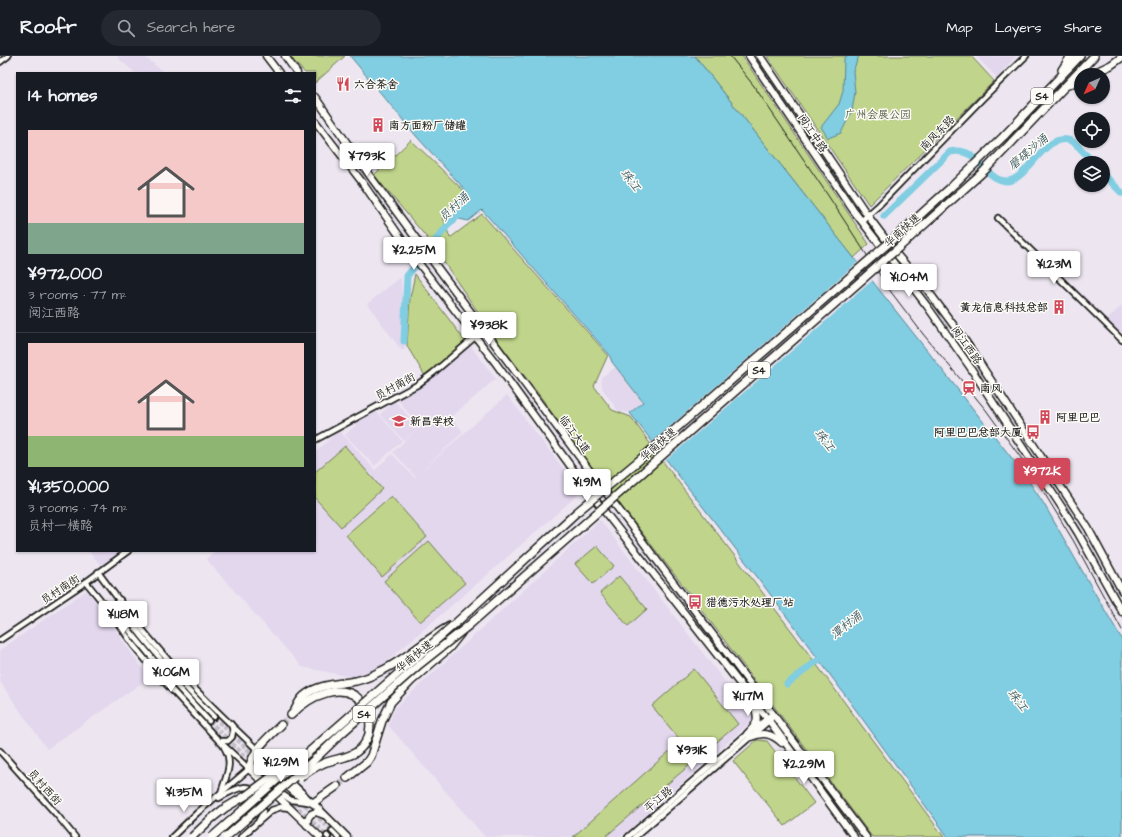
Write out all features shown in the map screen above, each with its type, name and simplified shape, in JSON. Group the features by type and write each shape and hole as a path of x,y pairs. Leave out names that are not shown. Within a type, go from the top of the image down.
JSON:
{"highway":[{"path":"1056,81 1071,56"},
{"name":"华南快速","path":"212,837 458,621 577,512 899,234 949,189 1004,136 1080,56"},
{"name":"华南快速","path":"226,837 420,664 468,626 984,171 1094,56"},
{"path":"1104,68 1122,57"},
{"path":"1063,88 1074,83"},
{"path":"265,802 279,794 309,771 322,764 355,754 364,745 370,734 370,719 366,708 357,698 344,692 328,692 316,696 304,703 292,714 303,696 322,687 368,677 390,667 436,633 458,621"},
{"path":"347,778 367,762 371,756 382,721 391,702 415,677 450,648 468,626"},
{"path":"282,725 257,748 249,769 260,767 266,769 276,775 298,795 313,803 337,786"},
{"path":"192,837 225,808 247,795 328,734"}],"main road":[{"path":"266,56 278,72"},
{"path":"285,56 296,72"},
{"name":"阅江中路","path":"749,56 861,221"},
{"name":"阅江中路","path":"760,56 868,216"},
{"name":"临江大道","path":"316,98 379,189 434,263 866,837"},
{"name":"临江大道","path":"316,122 590,492 768,720 854,837"},
{"path":"349,167 360,168 359,160"},
{"path":"368,191 368,187 371,185 379,189"},
{"name":"阅江西路","path":"868,216 898,256 926,288 962,335 1084,521 1122,591"},
{"name":"阅江西路","path":"861,221 927,306 979,379 1075,527 1122,612"},
{"path":"495,362 493,356 495,353 498,351 503,354"},
{"path":"749,736 756,725 757,720 752,700"},
{"path":"749,736 762,734 773,736 792,752"},
{"path":"804,769 807,762 812,764"},
{"path":"249,769 320,837"},
{"path":"313,803 347,837"},
{"path":"307,825 308,818 311,814 316,812 325,815"}],"street":[{"path":"0,62 8,56"},
{"name":"南风东路","path":"861,221 868,216 1026,56"},
{"path":"998,218 1122,340"},
{"name":"员村南街","path":"316,439 416,385 434,373 475,337"},
{"name":"员村南街","path":"0,640 86,582 127,552"},
{"path":"98,572 179,672 313,803"},
{"path":"86,582 108,609 134,646 159,676 219,740 249,769 256,772 274,788 291,800 313,803"},
{"path":"108,609 120,600"},
{"path":"120,600 119,604 121,609 144,640 183,685 214,717"},
{"path":"108,609 116,614 162,670 209,721"},
{"name":"平江路","path":"628,837 774,714"},
{"path":"219,740 228,741 232,737 233,731 230,723"},
{"name":"平江路","path":"635,837 749,736"},
{"path":"219,740 229,756 229,762 221,794"},
{"name":"员村西街","path":"0,751 58,815 75,837"},
{"path":"172,837 197,813 249,769"},
{"path":"209,804 241,788 251,788 258,794 262,801 263,811 259,820"},
{"path":"241,837 272,810 281,807 290,808"},
{"path":"332,831 338,837"}],"shaded area":[{"path":"144,56 162,71 134,72 117,57"},
{"path":"976,56 1016,56 997,78"},
{"path":"401,277 405,349 402,351 367,304"},
{"path":"1122,305 1122,335 1107,320"},
{"path":"470,345 496,379 451,417 463,432 416,476 507,395 581,492 379,668 352,677 302,667 206,559 214,552 316,552 316,452 339,430 375,470 392,454 415,478 415,476 393,452 420,427 397,399 424,383"},
{"path":"616,367 643,402 630,413 618,411 602,388 601,377"},
{"name":"新昌学校","path":"395,401 419,428 404,441 380,414"},
{"path":"375,410 402,441 375,466 345,435 356,425 353,422"},
{"path":"600,520 754,719 621,837 485,837 388,725 396,707"},
{"path":"89,552 120,552 102,566"},
{"path":"87,590 149,678 47,749 0,682 0,650"}],"green space":[{"path":"289,56 345,56 316,82 316,72 304,72"},
{"path":"695,56 742,56 869,244 854,258"},
{"name":"广州会展公园","path":"767,56 971,56 994,81 869,205"},
{"path":"411,140 464,191 443,217 450,238 482,214 608,355 594,386 612,410 631,417 944,837 872,837 692,597 580,453 543,400 497,340 428,239 374,175"},
{"path":"415,274 466,342 442,364 425,376 407,346 410,298"},
{"path":"345,446 382,489 341,527 316,499 316,471"},
{"path":"391,496 427,537 382,577 346,535"},
{"path":"429,541 465,583 420,622 384,581"},
{"path":"597,546 614,566 593,584 575,564"},
{"path":"619,576 647,609 628,626 600,593"},
{"path":"694,669 738,724 605,837 573,837 681,741 652,706"},
{"path":"757,740 767,741 814,803 785,826 733,761"}],"water":[{"name":"珠江","path":"350,56 695,56 1022,471 1044,504 1122,639 1122,837 948,837 755,574 630,413 643,402 612,362 609,354 482,210 468,221 455,218 454,205 467,192 417,137"},
{"path":"846,56 859,56 853,71 855,92 852,111 841,133 828,138 821,127 839,104 843,91 844,59"}],"pier":[{"path":"859,261 874,279 665,461 651,443"}],"waterway":[{"name":"磨碟沙涌","path":"884,216 950,152 960,151 968,154 975,158 992,175 1007,181 1015,179 1045,149 1053,143 1062,140 1071,141 1087,156"},
{"name":"磨碟沙涌","path":"1110,181 1122,193"},
{"name":"员村涌","path":"404,341 407,276 448,225 462,212"},
{"name":"潭村涌","path":"787,684 826,654"}],"tunnel":[{"path":"281,725 291,715"},
{"path":"214,717 269,770"},
{"path":"209,721 252,763"},
{"path":"258,769 270,780"},
{"path":"337,786 347,778"},
{"path":"289,799 327,836"},
{"path":"300,800 332,831"}],"tram line":[{"path":"730,56 754,86 891,292 923,334 986,410 1032,473 1073,540 1122,630"}],"place":[{"name":"六合茶舍","path":"343,84"},
{"name":"南方面粉厂储罐","path":"378,125"},
{"name":"黄龙信息科技总部","path":"1059,307"},
{"name":"南风","path":"969,388"},
{"name":"阿里巴巴","path":"1045,417"},
{"name":"新昌学校","path":"399,421"},
{"name":"阿里巴巴总部大厦","path":"1033,432"},
{"name":"猎德污水处理厂站","path":"695,602"}]}
